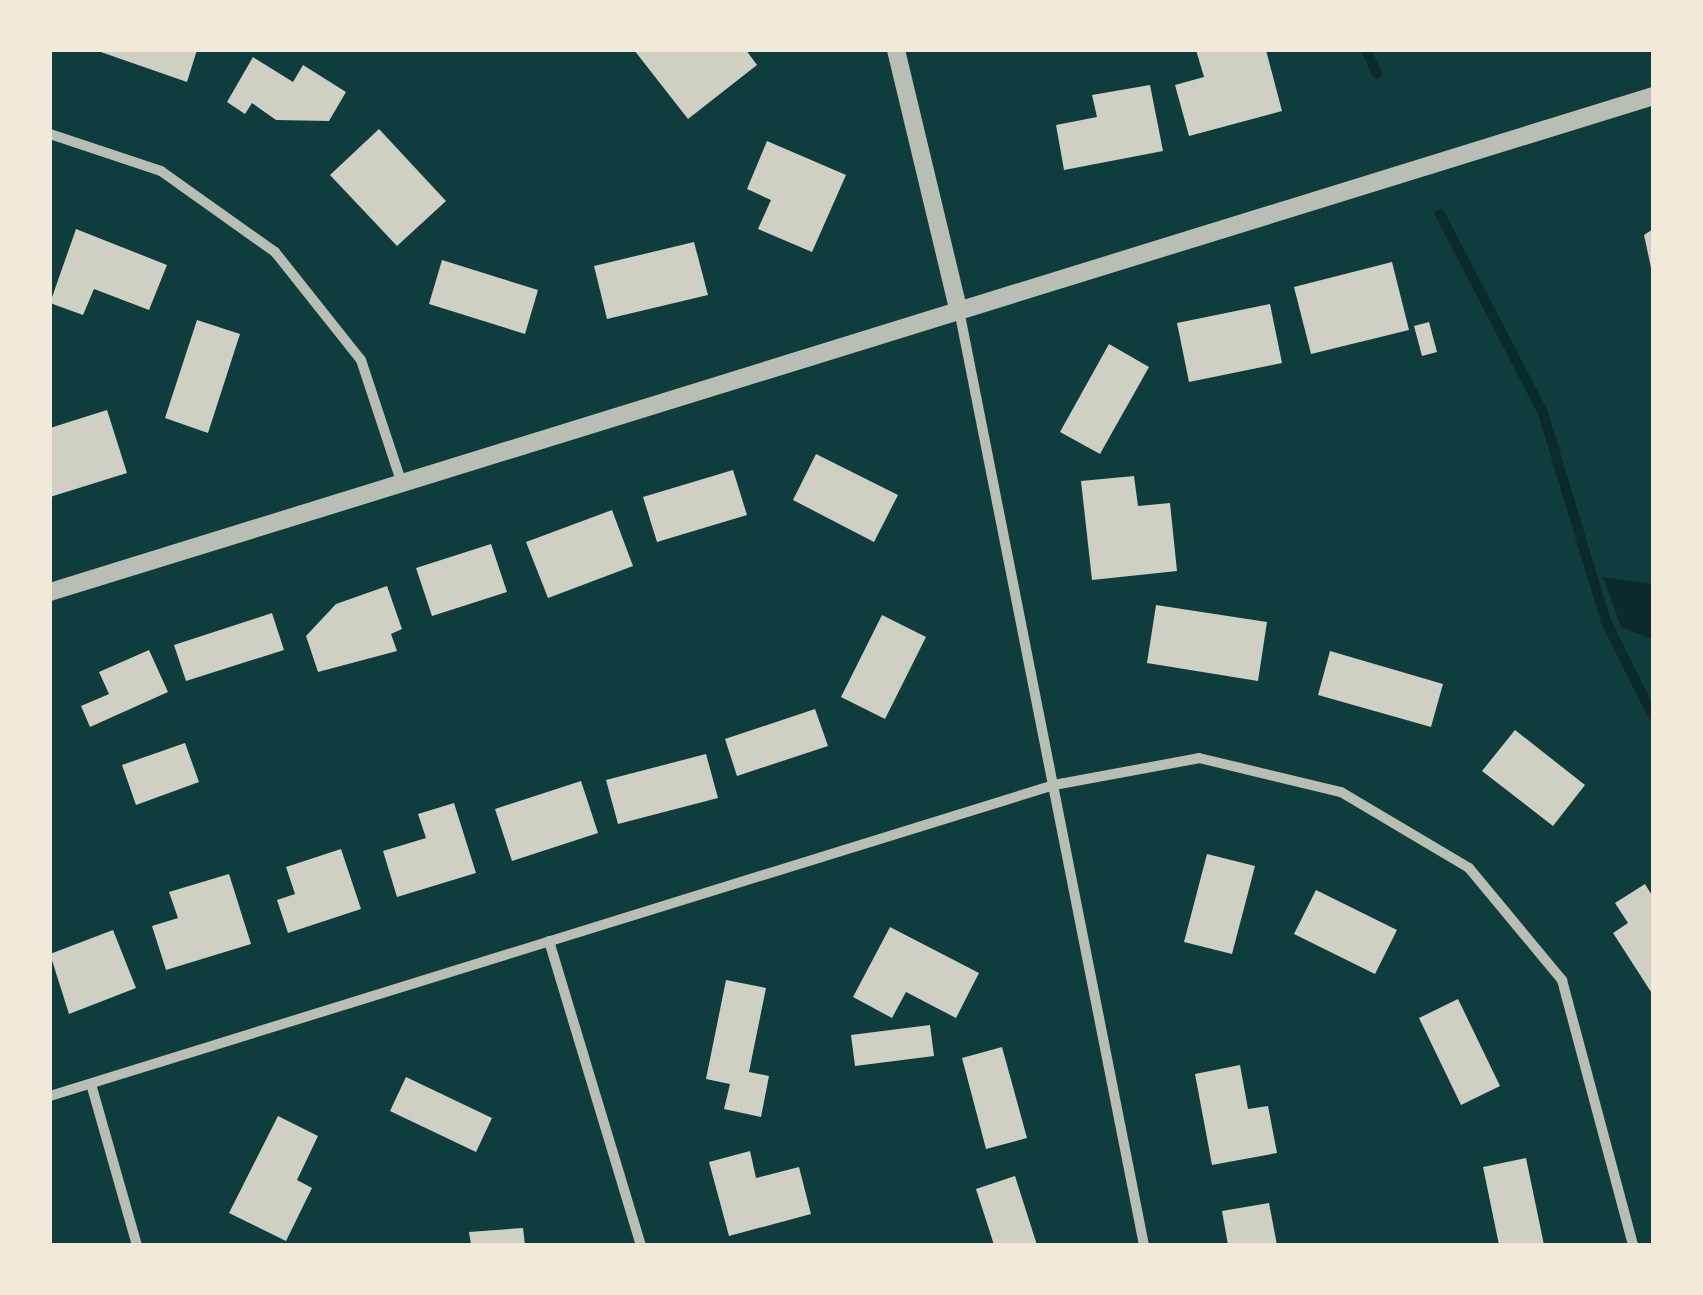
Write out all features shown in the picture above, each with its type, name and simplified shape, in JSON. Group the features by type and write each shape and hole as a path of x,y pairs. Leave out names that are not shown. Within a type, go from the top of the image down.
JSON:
{"street":[{"path":"896,50 957,304 1144,1245"},
{"path":"50,592 402,484 957,304 1653,96"},
{"path":"50,134 161,172 275,252 362,360 402,484"},
{"path":"50,1096 1054,785 1199,758 1341,792 1469,868 1562,980 1633,1245"},
{"path":"549,941 640,1245"},
{"path":"91,1084 137,1245"}],"water":[{"path":"1603,577 1653,584 1653,640 1621,627"}],"building":[{"path":"95,50 197,50 187,82"},
{"path":"634,50 746,50 757,65 688,119"},
{"path":"1196,50 1266,50 1282,111 1189,136 1175,85 1204,77"},
{"path":"253,57 293,82 303,65 346,92 329,121 276,120 252,103 245,114 227,102"},
{"path":"1150,85 1163,151 1064,170 1056,125 1097,117 1092,95"},
{"path":"379,129 446,201 397,246 330,175"},
{"path":"767,141 846,175 812,252 758,229 771,200 747,189"},
{"path":"76,229 167,265 149,310 94,289 83,315 50,303"},
{"path":"1653,229 1653,277 1644,235"},
{"path":"694,242 708,295 607,319 594,266"},
{"path":"442,260 538,290 525,334 429,304"},
{"path":"1392,262 1409,330 1311,354 1294,287"},
{"path":"1270,304 1282,363 1189,382 1177,323"},
{"path":"197,320 240,334 208,433 165,418"},
{"path":"1429,322 1437,352 1422,356 1414,326"},
{"path":"1109,344 1149,367 1100,454 1060,432"},
{"path":"107,410 127,473 50,497 50,428"},
{"path":"816,454 898,495 874,542 793,500"},
{"path":"733,470 747,515 657,542 643,497"},
{"path":"1134,476 1138,506 1170,503 1177,571 1092,580 1081,481"},
{"path":"612,510 633,566 548,598 526,542"},
{"path":"491,544 507,592 432,616 416,568"},
{"path":"387,586 402,629 391,634 397,651 318,672 306,636 336,604"},
{"path":"1156,605 1267,622 1258,681 1147,663"},
{"path":"272,613 284,650 186,681 174,645"},
{"path":"882,615 926,637 885,719 841,697"},
{"path":"149,650 168,692 90,727 81,706 109,694 99,672"},
{"path":"1330,651 1443,684 1431,727 1318,695"},
{"path":"815,709 828,746 737,776 725,739"},
{"path":"1515,730 1585,785 1553,826 1482,771"},
{"path":"185,743 199,782 136,805 122,765"},
{"path":"706,754 718,798 618,824 606,780"},
{"path":"581,781 598,833 512,861 495,809"},
{"path":"454,803 476,873 397,897 383,851 426,838 418,814"},
{"path":"341,849 361,909 288,933 277,900 295,894 286,867"},
{"path":"1207,854 1255,866 1232,954 1184,942"},
{"path":"229,874 251,944 166,970 152,926 178,918 169,892"},
{"path":"1645,884 1653,897 1653,995 1613,933 1628,923 1615,903"},
{"path":"1316,890 1397,930 1375,974 1294,934"},
{"path":"890,927 979,973 956,1018 906,992 892,1018 853,997"},
{"path":"113,930 136,988 69,1014 50,954"},
{"path":"726,980 766,988 749,1072 769,1076 761,1117 724,1109 730,1084 706,1079"},
{"path":"1458,999 1500,1086 1461,1105 1419,1018"},
{"path":"930,1025 934,1056 855,1066 851,1035"},
{"path":"1002,1047 1027,1138 986,1149 962,1058"},
{"path":"1240,1065 1248,1109 1268,1106 1277,1153 1212,1165 1195,1074"},
{"path":"406,1077 492,1118 476,1152 390,1111"},
{"path":"278,1116 318,1136 297,1180 312,1188 286,1241 229,1213"},
{"path":"750,1151 756,1178 799,1167 811,1214 729,1236 709,1162"},
{"path":"1526,1158 1544,1245 1499,1245 1483,1167"},
{"path":"1015,1176 1037,1245 994,1245 976,1189"},
{"path":"1269,1203 1277,1245 1228,1245 1222,1211"},
{"path":"523,1228 525,1245 471,1245 469,1232"}],"waterway":[{"path":"1366,50 1377,74"},
{"path":"1440,214 1543,413 1606,622 1653,716"}]}
